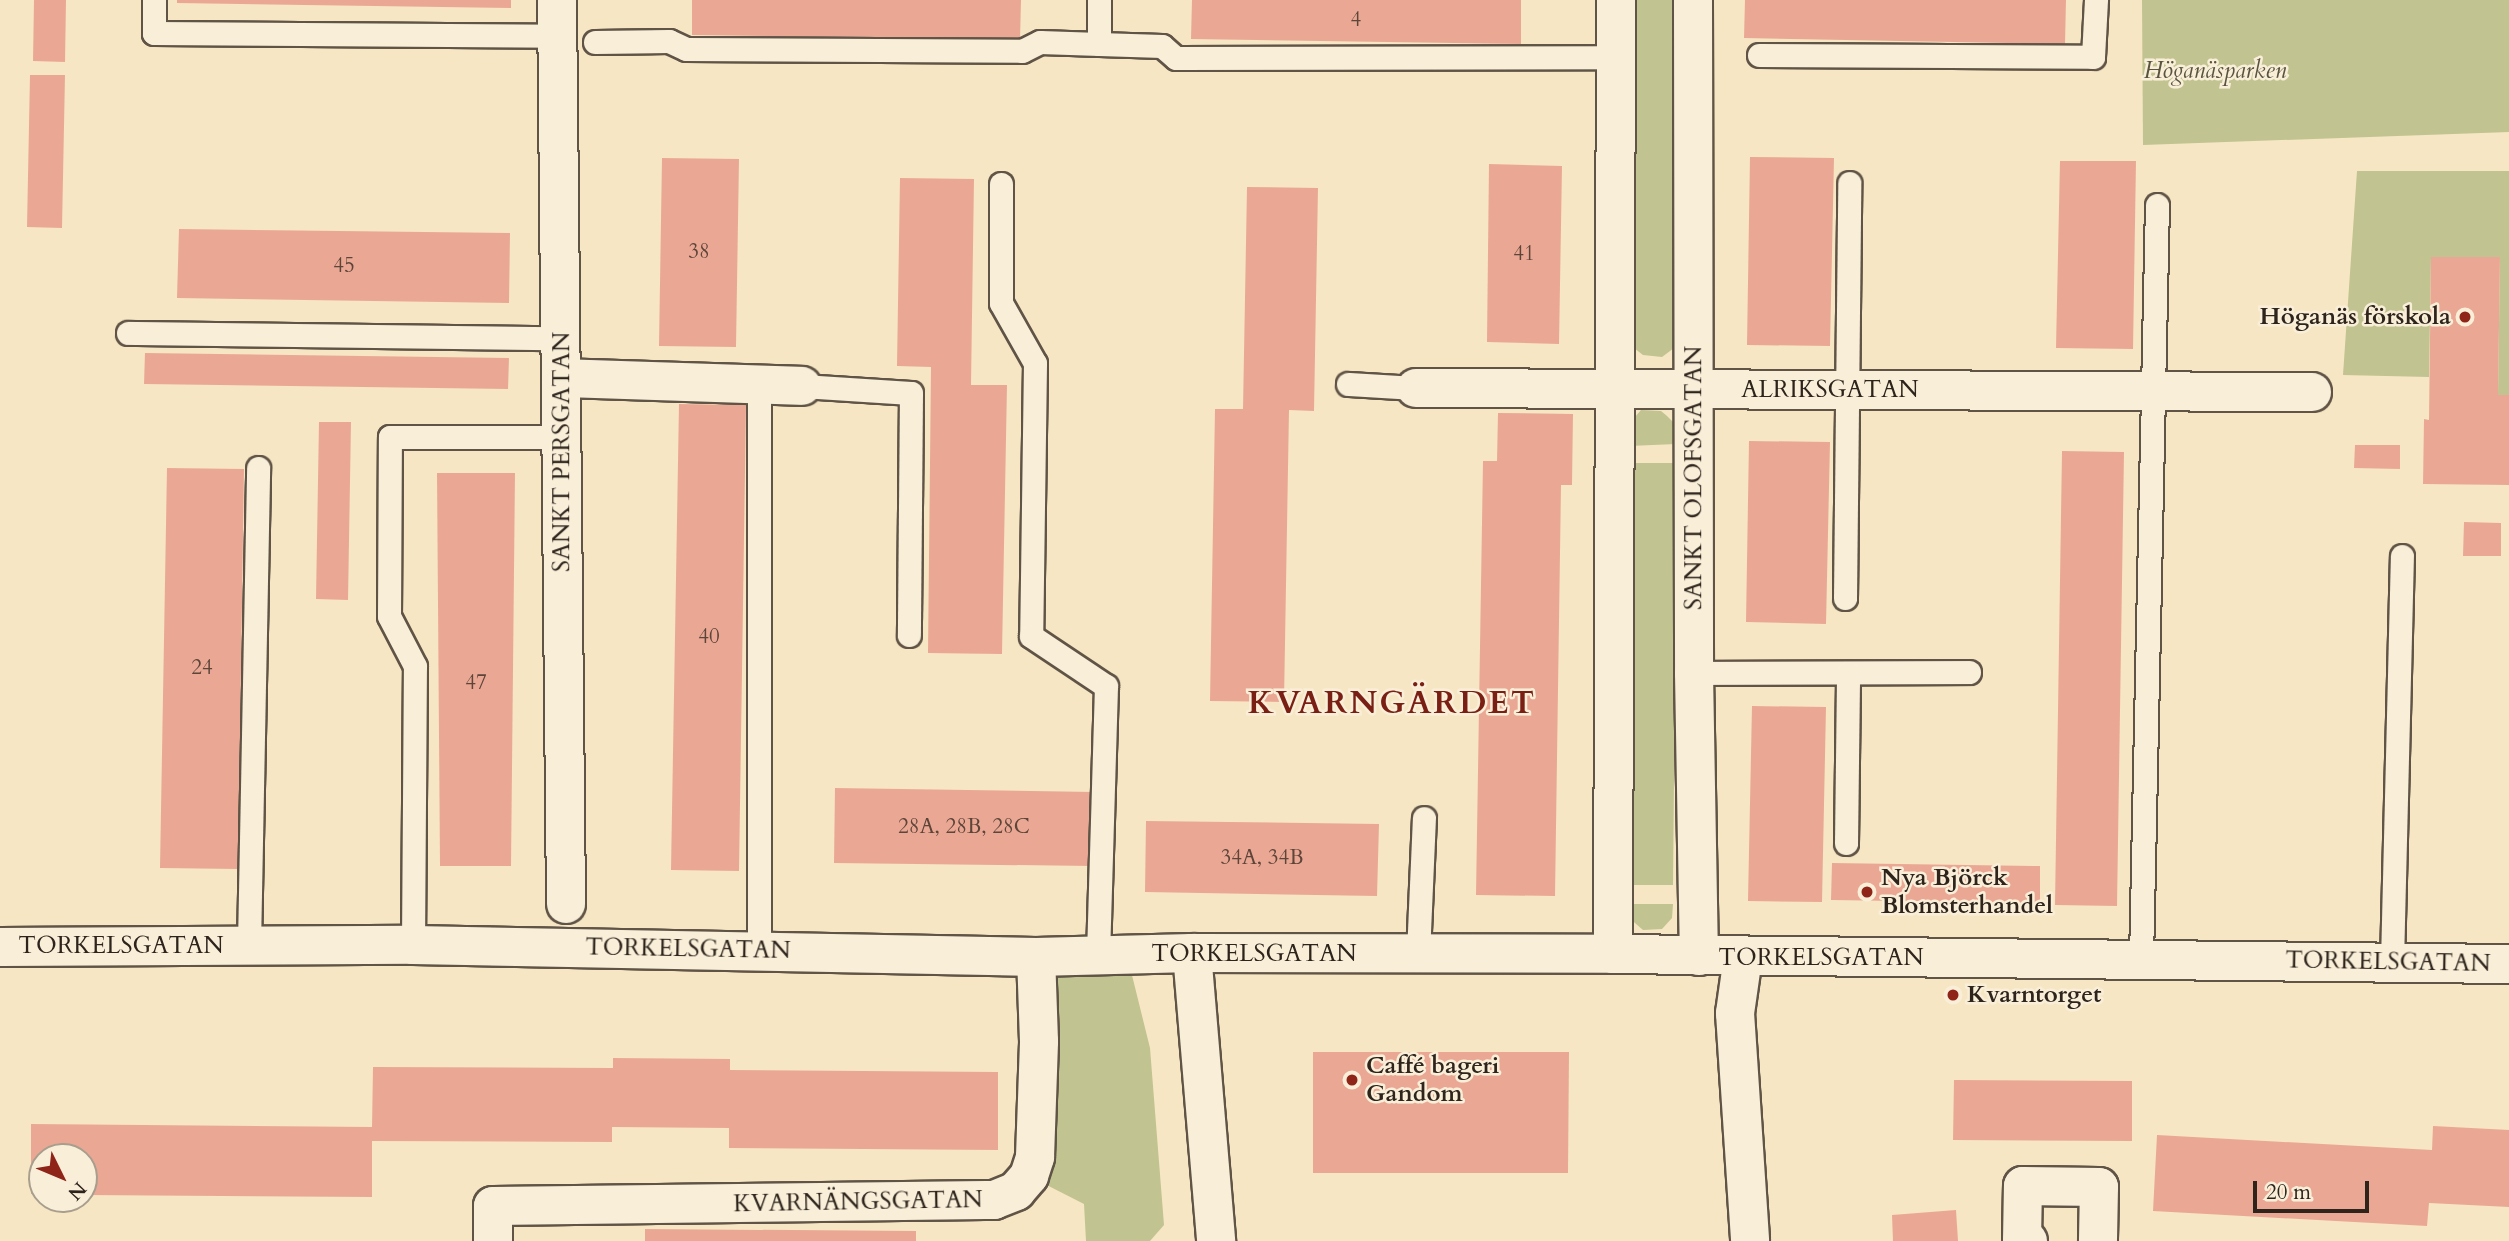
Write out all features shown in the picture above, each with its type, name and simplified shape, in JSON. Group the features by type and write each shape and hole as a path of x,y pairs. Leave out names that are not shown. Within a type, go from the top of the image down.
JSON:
{"street":[{"path":"1613,954 1617,390 1616,0"},
{"name":"SANKT OLOFSGATAN","path":"1693,0 1694,673 1699,957"},
{"name":"SANKT PERSGATAN","path":"557,18 566,904"},
{"path":"562,378 802,387"},
{"name":"ALRIKSGATAN","path":"1416,388 2153,389 2312,392"},
{"name":"TORKELSGATAN","path":"0,947 413,946 1036,957 1192,953 1613,954 2509,964"},
{"path":"1192,953 1216,1241"},
{"name":"KVARNÄNGSGATAN","path":"493,1241 493,1206 993,1200 1016,1191 1029,1176 1035,1157 1039,1041 1036,957"},
{"path":"1743,957 1735,1013 1750,1241"},
{"path":"2028,1241 2022,1241 2023,1186 2099,1188 2098,1241"}],"lane":[{"path":"154,0 154,33 557,18"},
{"path":"1099,0 1099,44"},
{"path":"1759,55 2093,57 2096,0"},
{"path":"595,42 669,41 686,49 1008,51 1022,51 1040,42 1161,46 1176,58 1615,57"},
{"path":"1845,598 1849,183"},
{"path":"1001,184 1001,303 1035,363 1031,636 1106,686 1098,956"},
{"path":"2141,960 2157,205"},
{"path":"128,333 561,338"},
{"path":"759,384 760,951"},
{"name":"ALRIKSGATAN","path":"1349,384 1416,388"},
{"path":"802,387 911,393 909,635"},
{"path":"413,946 415,666 389,616 390,437 562,437"},
{"path":"249,946 258,468"},
{"path":"2392,962 2402,556"},
{"path":"1694,673 1969,672"},
{"path":"1846,843 1849,673"},
{"path":"1418,954 1424,818"}],"green space":[{"path":"1632,0 1681,0 1674,348 1662,357 1643,355 1634,348"},
{"name":"Höganäsparken","path":"2142,0 2509,0 2509,132 2143,145"},
{"path":"2357,171 2509,171 2509,395 2498,395 2500,257 2431,257 2429,377 2343,375"},
{"path":"1641,410 1661,411 1667,416 1674,423 1676,444 1629,446 1629,424"},
{"path":"1629,463 1677,463 1673,885 1623,885"},
{"path":"1625,904 1673,904 1672,918 1662,929 1643,930 1627,916"},
{"path":"1127,955 1150,1048 1164,1225 1150,1241 1086,1241 1084,1204 1029,1176 1036,957"}],"building":[{"path":"34,0 66,0 65,62 33,61"},
{"path":"177,0 511,0 511,8 177,3"},
{"path":"692,0 1021,0 1020,40 692,35"},
{"path":"1192,0 1521,0 1521,44 1191,39"},
{"path":"1745,0 2066,0 2065,44 1744,38"},
{"path":"30,75 65,75 62,228 27,227"},
{"path":"1750,157 1834,158 1830,346 1747,345"},
{"path":"662,158 739,159 736,347 659,346"},
{"path":"2060,161 2136,161 2133,349 2056,348"},
{"path":"1489,164 1562,166 1559,344 1487,342"},
{"path":"900,178 974,179 971,385 1007,385 1002,654 928,653 931,367 897,366"},
{"path":"1247,187 1318,188 1314,411 1289,410 1284,702 1210,701 1215,409 1243,409"},
{"path":"179,229 510,233 509,303 177,298"},
{"name":"Höganäs förskola","path":"2431,257 2500,257 2498,395 2509,395 2509,485 2423,484 2424,419 2429,420"},
{"path":"145,353 509,358 508,389 144,384"},
{"path":"679,404 746,405 739,871 671,870"},
{"path":"1498,413 1573,414 1572,485 1561,485 1555,896 1476,895 1483,461 1497,461"},
{"path":"319,422 351,422 348,600 316,599"},
{"path":"1749,441 1830,442 1826,624 1746,622"},
{"path":"2355,445 2400,445 2400,469 2354,468"},
{"path":"2062,451 2124,452 2117,906 2055,905"},
{"path":"167,468 244,469 238,869 160,868"},
{"path":"437,473 515,473 511,866 440,866"},
{"path":"2464,522 2501,523 2501,556 2463,556"},
{"path":"1752,706 1826,707 1822,902 1748,901"},
{"path":"835,788 1094,792 1093,866 834,863"},
{"path":"1146,821 1379,824 1377,896 1145,892"},
{"path":"1832,863 2040,866 2040,903 1831,900"},
{"path":"1313,1052 1569,1052 1568,1173 1313,1173"},
{"path":"613,1058 730,1059 730,1070 998,1072 998,1150 729,1148 729,1128 612,1127 612,1142 372,1141 372,1197 98,1195 98,1143 31,1143 31,1124 372,1127 373,1067 613,1068"},
{"path":"1954,1080 2132,1081 2132,1141 1953,1140"},
{"path":"2433,1126 2509,1130 2509,1207 2429,1203 2427,1226 2153,1211 2157,1135 2432,1150"},
{"path":"1956,1210 1958,1241 1893,1241 1892,1215"},
{"path":"645,1229 916,1231 916,1241 645,1241"}],"place":[{"name":"Höganäs förskola","path":"2465,317"},
{"name":"Nya Björck Blomsterhandel","path":"1867,892"},
{"name":"Kvarntorget","path":"1953,995"},
{"name":"Caffé bageri Gandom","path":"1352,1080"}],"district":[{"name":"KVARNGÄRDET","path":"1392,703"}]}
